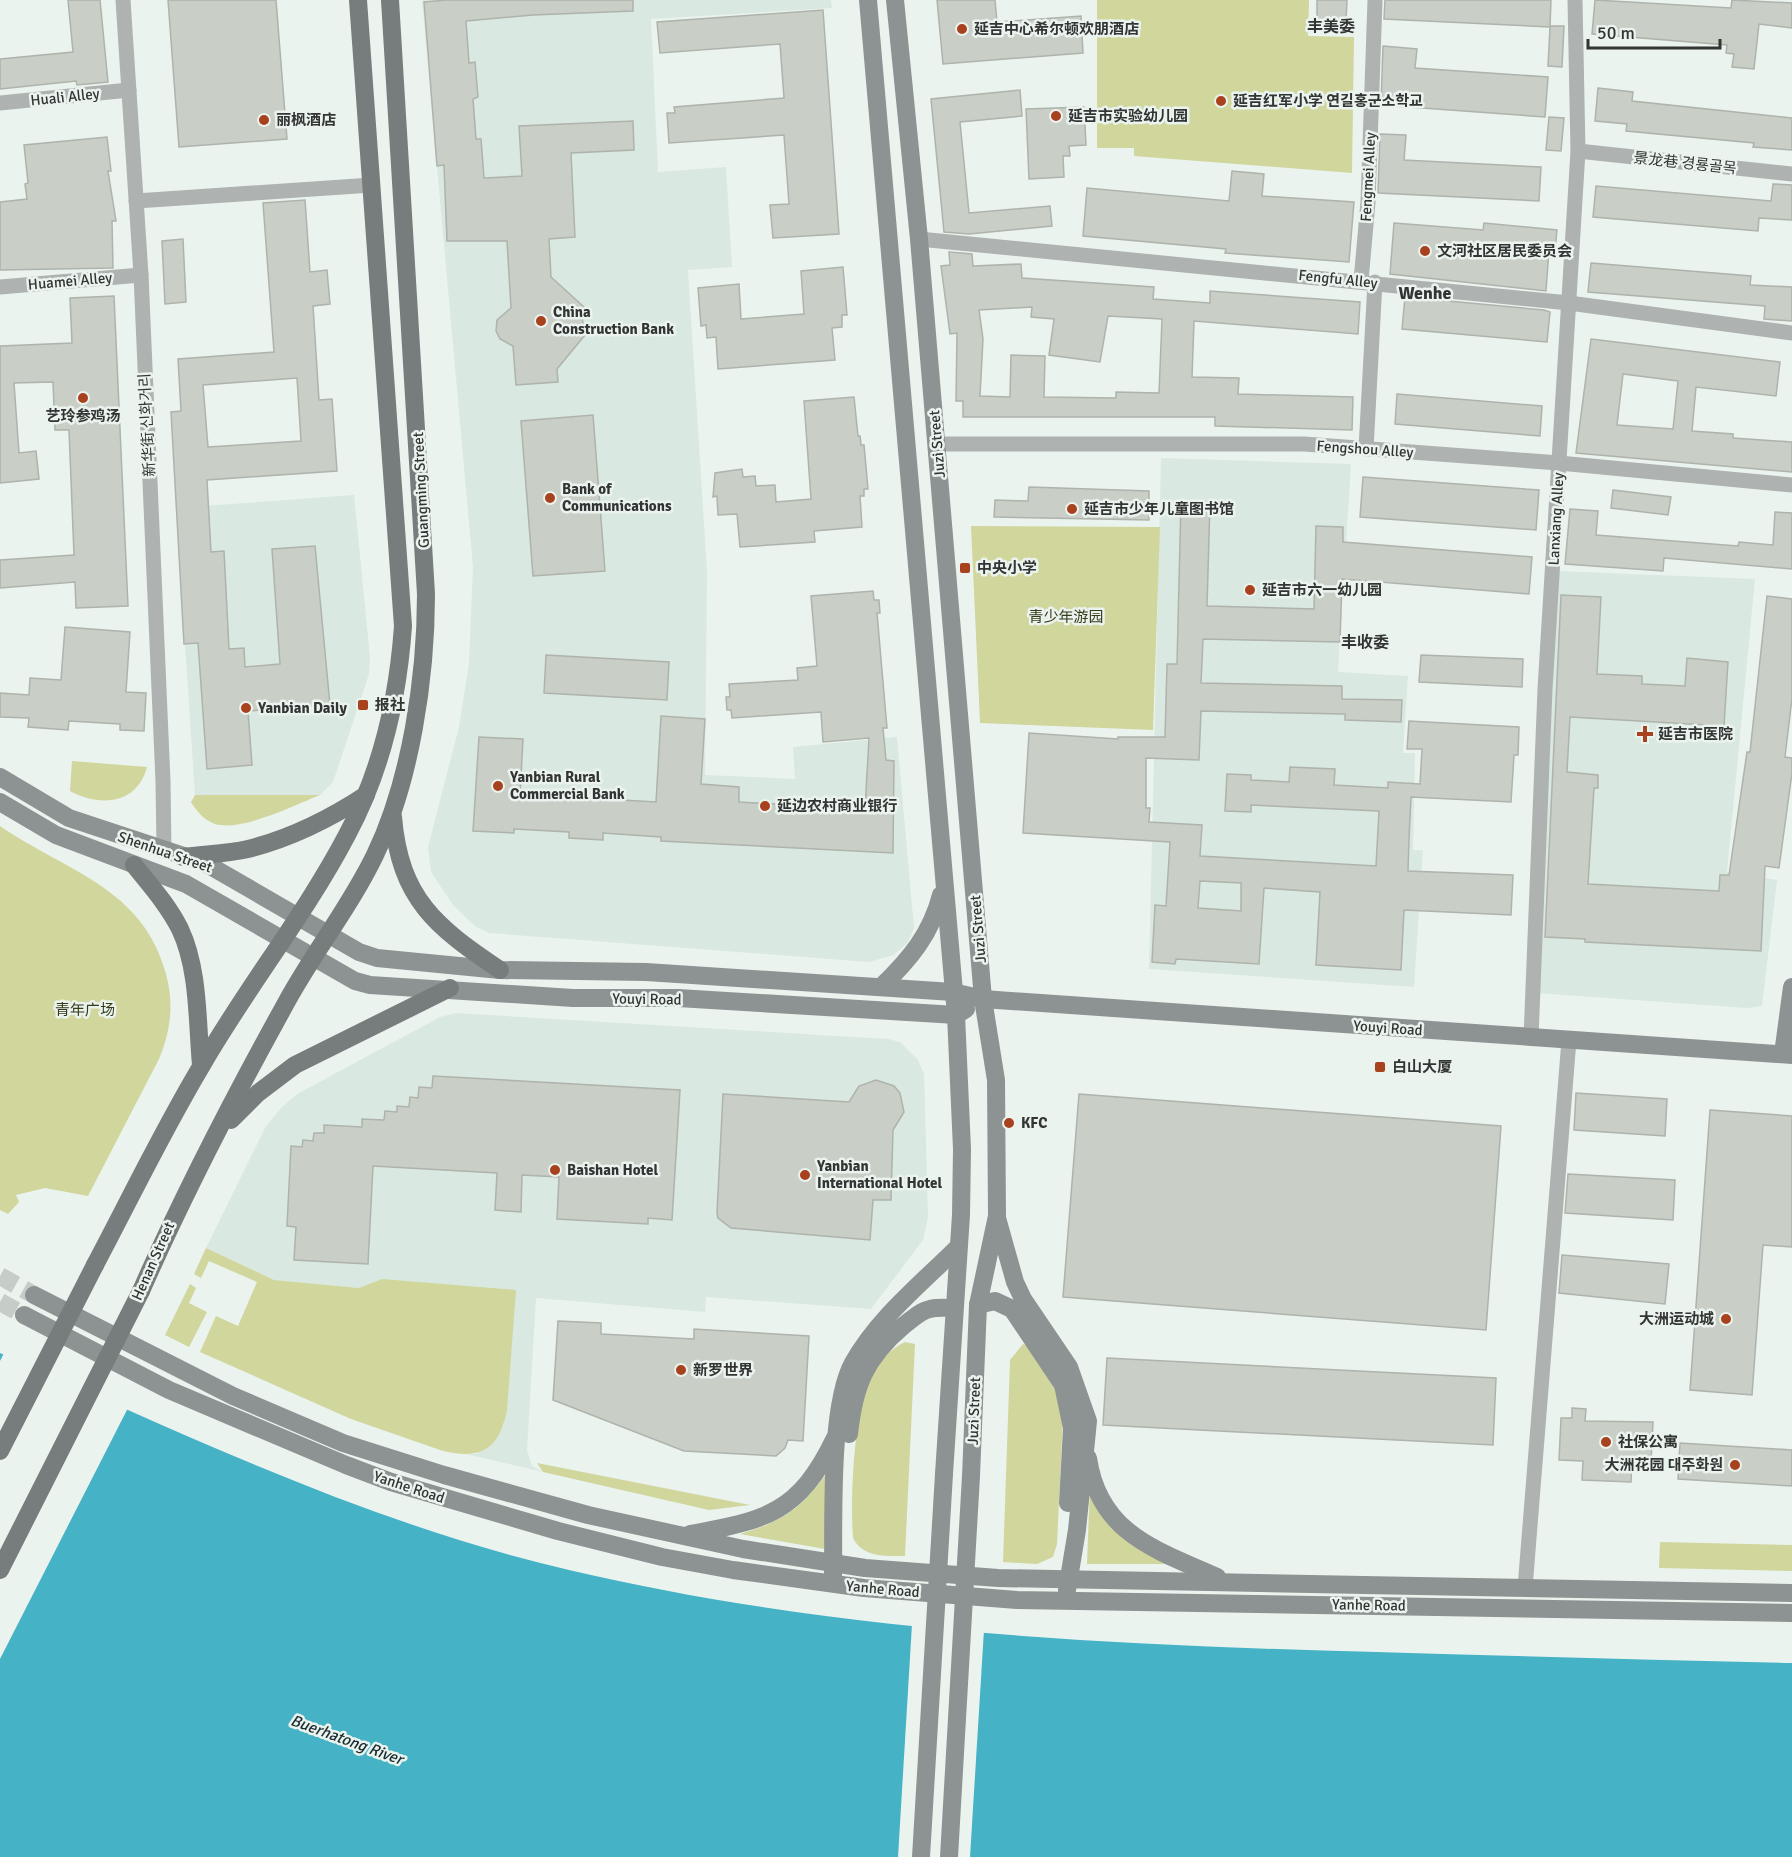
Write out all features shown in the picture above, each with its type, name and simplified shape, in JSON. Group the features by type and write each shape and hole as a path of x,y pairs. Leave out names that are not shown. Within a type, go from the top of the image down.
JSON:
{"main road":[{"name":"Guangming Street","path":"283,938 331,865 366,795 381,749 401,661 403,626 358,0"},
{"name":"Guangming Street","path":"314,957 375,856 392,813 413,728 422,679 426,639 426,594 390,0"},
{"name":"Juzi Street","path":"868,0 945,879 956,1015 962,1149 921,1857"},
{"name":"Juzi Street","path":"895,0 919,239 983,999 996,1080 997,1216 978,1305 971,1476 949,1857"},
{"name":"Shenhua Street","path":"0,777 69,818 206,863 327,934"},
{"path":"183,857 247,849 280,838 348,807 366,795"},
{"name":"Shenhua Street","path":"0,802 38,826 186,884 314,957"},
{"path":"392,813 399,860 407,879 429,914 444,930 500,970"},
{"path":"134,865 169,909 180,930 191,961 201,1065"},
{"path":"881,987 908,961 929,931 945,879"},
{"name":"Youyi Road","path":"327,934 359,952 377,958 500,970 646,972 881,987 953,992 983,999 1788,1054"},
{"path":"0,1451 94,1265 201,1065 283,938"},
{"name":"Youyi Road","path":"314,957 355,981 370,985 450,988 573,998 678,998 956,1015"},
{"name":"Henan Street","path":"0,1570 141,1291 179,1204 286,1001 314,957"},
{"path":"1788,1054 1792,987"},
{"path":"216,1134 258,1092 295,1065 450,988"},
{"path":"956,1015 983,999"},
{"path":"997,1216 1015,1282 1023,1299 1063,1356 1075,1380 1088,1421 1061,1601"},
{"path":"839,1565 838,1432 841,1394 845,1380 862,1348 901,1303 958,1247"},
{"name":"Yanhe Road","path":"34,1295 203,1382 344,1443 505,1493 588,1515 743,1549 839,1565 900,1572 1064,1579 1792,1593"},
{"path":"978,1305 995,1301 1004,1303 1012,1309 1063,1385 1072,1428 1064,1579"},
{"path":"838,1585 847,1455 854,1395 859,1383 877,1352 917,1315 930,1309 954,1308"},
{"name":"Yanhe Road","path":"24,1315 169,1390 346,1466 392,1482 558,1531 662,1557 838,1585 1061,1601 1792,1612"},
{"path":"682,1535 752,1521 788,1504 812,1479 838,1432"},
{"path":"1086,1445 1090,1470 1102,1499 1132,1536 1156,1552 1227,1581"}],"street":[{"name":"新华街 신화거리","path":"123,0 141,275 163,769 164,851"},
{"name":"Fengmei Alley","path":"1366,449 1368,202 1375,0"},
{"name":"Lanxiang Alley","path":"1530,1038 1545,689 1578,151 1575,0"},
{"name":"Huali Alley","path":"0,103 129,90"},
{"name":"景龙巷 경룡골목","path":"1578,151 1792,174"},
{"path":"136,201 372,185"},
{"name":"Fengfu Alley","path":"919,239 1569,303 1792,333"},
{"name":"Huamei Alley","path":"0,287 141,275"},
{"name":"Fengshou Alley","path":"937,444 1259,443 1559,463 1792,485"},
{"path":"1525,1588 1569,1040"}],"shaded area":[{"path":"422,0 831,0 832,8 651,19 658,172 726,167 732,267 688,270 707,572 705,775 795,779 793,747 897,737 914,928 908,942 894,955 869,962 489,933 476,927 453,905 431,872 428,847 459,727 469,663 473,567"},
{"path":"1161,458 1351,464 1338,672 1408,676 1403,753 1415,753 1413,850 1423,850 1414,987 1149,969"},
{"path":"354,495 370,657 369,674 333,782 320,795 195,795 176,508"},
{"name":"延吉市医院","path":"1558,571 1755,579 1727,872 1777,880 1762,1006 1747,1008 1537,993"},
{"path":"456,1013 888,1039 900,1042 918,1060 924,1074 928,1217 923,1240 871,1309 706,1297 705,1312 536,1298 527,1450 532,1466 543,1472 466,1454 476,1454 489,1447 504,1424 382,1279 359,1288 274,1280 206,1248 266,1126 281,1108 297,1094 440,1017"}],"green space":[{"name":"延吉红军小学 연길홍군소학교","path":"1097,0 1309,0 1308,36 1354,37 1352,173 1134,156 1134,148 1097,148"},
{"name":"青少年游园","path":"971,526 1160,527 1153,730 980,723"},
{"path":"72,761 147,767 142,780 126,796 104,800 81,796 70,791"},
{"path":"195,795 320,795 253,821 226,825 215,824 201,815 191,802"},
{"name":"青年广场","path":"0,826 99,884 121,901 140,921 155,945 166,974 170,996 169,1027 159,1059 88,1196 45,1188 16,1195 19,1202 8,1214 0,1210"},
{"path":"206,1248 274,1280 359,1288 382,1279 516,1290 507,1410 499,1435 486,1449 477,1453 466,1454 440,1450 351,1419 200,1352 216,1316 238,1326 257,1282 209,1261 201,1278 194,1274"},
{"path":"190,1284 196,1288 189,1303 207,1312 189,1347 165,1335"},
{"path":"905,1342 915,1344 905,1556 883,1556 863,1549 853,1538 852,1502 856,1437 863,1397 870,1376 883,1359"},
{"path":"1023,1344 1027,1345 1054,1381 1063,1418 1057,1544 1053,1557 1037,1564 1003,1562 1010,1360"},
{"path":"537,1463 750,1505 709,1510 543,1472"},
{"path":"827,1473 825,1549 740,1534 768,1524 790,1512 808,1496"},
{"path":"1090,1484 1167,1564 1087,1564"},
{"path":"1660,1542 1792,1545 1792,1571 1659,1568"}],"water":[{"name":"Buerhatong River","path":"0,1353 209,1446 351,1503 495,1551 569,1570 668,1591 768,1608 869,1621 970,1632 1071,1639 1274,1649 1792,1663 1792,1857 0,1857"}],"pier":[{"path":"5,1351 129,1406 0,1659 0,1361"},
{"path":"912,1624 984,1630 970,1857 898,1857"}],"building":[{"path":"68,0 100,0 108,82 77,85 76,81 0,89 0,59 73,52"},
{"path":"168,0 276,0 287,139 179,147"},
{"path":"633,0 633,11 533,15 466,21 469,63 475,62 478,97 473,99 476,139 481,139 484,178 522,176 519,126 633,121 634,150 571,153 575,237 549,239 551,277 584,307 581,311 585,335 557,369 558,382 516,385 513,346 500,339 496,331 497,320 511,308 507,241 447,241 444,165 437,166 424,2"},
{"path":"937,0 995,0 997,22 1081,16 1083,53 943,64"},
{"path":"1317,0 1347,0 1346,20 1317,19"},
{"path":"1385,0 1551,0 1550,26 1564,26 1562,67 1548,66 1550,27 1384,19"},
{"path":"1595,0 1731,8 1732,0 1792,3 1792,28 1759,24 1754,69 1732,67 1734,54 1726,53 1727,45 1592,34"},
{"path":"823,10 839,234 773,238 770,205 789,204 784,135 669,143 667,113 675,113 674,107 784,98 780,44 660,53 657,22"},
{"path":"1383,46 1417,49 1415,68 1548,77 1545,117 1381,105"},
{"path":"1598,88 1633,92 1632,101 1792,118 1792,150 1753,147 1754,143 1626,131 1627,124 1595,121"},
{"path":"1020,90 1022,116 960,122 969,213 1050,206 1052,226 969,234 944,232 931,99"},
{"path":"1084,107 1086,145 1069,146 1070,156 1063,156 1064,177 1029,179 1026,109"},
{"path":"1549,117 1564,118 1561,151 1546,150"},
{"path":"1380,134 1406,135 1404,160 1541,167 1539,201 1378,193"},
{"path":"107,137 111,171 108,171 116,221 112,221 113,268 0,270 0,202 27,199 25,184 28,183 24,145"},
{"path":"1232,171 1264,174 1262,196 1354,202 1349,262 1225,253 1226,249 1083,236 1087,188 1229,201"},
{"path":"1773,184 1792,185 1792,220 1759,218 1758,231 1593,217 1596,186 1771,201"},
{"path":"305,200 310,272 327,270 330,304 313,306 319,400 332,399 337,471 207,480 211,552 224,551 229,649 244,648 245,667 280,664 272,549 315,546 330,705 248,711 252,765 207,769 198,643 184,644 171,412 181,411 178,359 274,352 263,203","holes":["297,378 301,441 208,447 203,385"]},
{"path":"1394,223 1483,230 1484,223 1557,230 1555,250 1549,250 1546,291 1390,274"},
{"path":"183,239 186,302 165,304 162,241"},
{"path":"949,252 972,254 973,266 1021,264 1022,278 1154,287 1153,299 1210,303 1210,291 1360,302 1358,334 1194,321 1192,377 1239,378 1238,394 1353,397 1352,430 1215,426 1215,417 963,417 963,401 956,401 957,333 950,334 941,266 950,265","holes":["1032,307 1031,317 1054,319 1049,355 1100,362 1108,316 1162,319 1159,393 1116,392 1116,398 1044,397 1045,356 1011,355 1010,397 980,396 983,339 979,310"]},
{"path":"1591,263 1751,276 1750,285 1792,287 1792,321 1764,319 1765,306 1588,292"},
{"path":"843,267 847,315 842,315 842,327 832,328 835,360 718,369 716,337 707,338 706,325 701,326 698,288 739,284 741,319 804,314 801,271"},
{"path":"114,296 128,606 76,608 75,582 0,588 0,560 74,555 69,430 55,430 53,382 14,383 19,453 36,451 39,479 0,483 0,346 72,343 70,298"},
{"path":"1405,297 1544,310 1550,312 1547,342 1402,329"},
{"path":"1591,339 1780,362 1776,396 1696,387 1692,431 1733,434 1733,438 1792,442 1792,472 1576,453","holes":["1623,374 1678,381 1673,429 1617,425"]},
{"path":"1397,394 1542,406 1540,436 1395,424"},
{"path":"854,397 858,436 860,436 861,445 864,445 868,489 864,489 864,496 860,496 862,527 814,531 815,542 740,547 737,514 718,515 717,496 713,497 715,473 742,469 743,477 755,476 756,486 775,485 776,502 811,499 804,401"},
{"path":"593,415 605,571 533,576 521,421"},
{"path":"1363,477 1539,490 1536,530 1360,517"},
{"name":"延吉市少年儿童图书馆","path":"1029,487 1149,491 1149,520 994,517 995,500 1028,501"},
{"path":"1613,490 1671,497 1668,515 1611,508"},
{"path":"1181,501 1210,502 1207,606 1314,609 1316,526 1343,527 1343,542 1532,557 1529,594 1342,579 1340,642 1203,639 1201,683 1342,686 1342,699 1402,700 1401,722 1345,720 1345,714 1201,711 1199,760 1146,758 1146,808 1150,808 1149,822 1202,825 1200,856 1376,866 1379,811 1251,805 1251,812 1225,811 1227,774 1251,775 1251,780 1289,782 1290,767 1335,769 1334,785 1388,788 1388,782 1420,784 1422,749 1407,749 1409,721 1519,727 1518,755 1514,755 1511,802 1411,797 1409,839 1408,871 1513,875 1511,915 1404,910 1401,970 1316,965 1320,892 1264,888 1259,964 1176,959 1175,964 1152,962 1155,905 1166,906 1170,842 1023,833 1029,733 1118,739 1118,737 1165,737 1167,664 1177,664","holes":["1200,881 1241,883 1241,911 1198,908"]},
{"path":"1570,509 1598,511 1596,535 1738,546 1739,542 1773,545 1775,512 1792,513 1792,569 1664,558 1663,571 1565,564"},
{"path":"873,591 874,600 879,600 880,613 877,613 887,728 883,728 886,760 894,761 893,853 661,841 661,837 603,833 603,840 569,838 569,832 514,829 514,833 473,831 479,737 523,739 520,794 656,802 661,716 705,719 701,784 739,787 739,802 865,809 869,738 823,742 821,712 732,718 731,710 727,710 726,697 730,697 729,684 798,680 797,668 817,666 811,596"},
{"path":"1561,595 1601,597 1597,674 1642,676 1642,684 1685,686 1687,658 1728,662 1724,726 1570,717 1567,772 1598,775 1598,788 1594,788 1588,884 1719,891 1720,875 1729,875 1747,752 1750,752 1767,596 1792,599 1792,698 1785,757 1792,758 1792,773 1779,868 1765,866 1761,951 1585,942 1585,939 1545,937"},
{"path":"65,627 130,632 126,692 146,693 144,731 120,730 120,724 69,721 68,730 28,727 29,718 0,717 0,693 29,695 30,678 61,680"},
{"path":"546,655 669,662 667,700 544,693"},
{"path":"1421,655 1523,659 1522,687 1419,682"},
{"name":"Baishan Hotel","path":"433,1076 680,1090 672,1220 648,1218 648,1224 557,1219 559,1177 522,1175 521,1212 495,1210 497,1173 373,1166 368,1264 294,1260 296,1227 287,1226 291,1146 302,1147 303,1140 313,1141 314,1133 324,1133 324,1125 362,1127 362,1119 384,1120 385,1111 397,1112 397,1106 409,1107 410,1097 418,1098 419,1087 432,1088"},
{"name":"Yanbian International Hotel","path":"876,1080 894,1086 900,1093 904,1112 893,1130 891,1200 873,1200 870,1240 731,1228 718,1218 723,1094 849,1102 859,1086"},
{"path":"1576,1093 1667,1099 1665,1136 1574,1130"},
{"path":"1079,1094 1501,1126 1486,1330 1063,1297"},
{"name":"大洲运动城","path":"1710,1110 1792,1116 1792,1247 1763,1245 1752,1395 1690,1390"},
{"path":"1568,1174 1675,1180 1673,1220 1565,1213"},
{"path":"1562,1255 1669,1264 1665,1304 1559,1293"},
{"name":"新罗世界","path":"558,1321 601,1323 601,1334 694,1339 694,1329 809,1336 803,1441 788,1440 785,1448 776,1456 684,1451 553,1400"},
{"path":"1107,1358 1496,1378 1493,1445 1103,1425"},
{"name":"社保公寓","path":"1572,1408 1586,1409 1585,1421 1653,1422 1651,1462 1632,1461 1631,1482 1582,1480 1583,1461 1559,1460 1561,1418 1572,1418"},
{"name":"大洲花园 대주화원","path":"1680,1443 1792,1450 1792,1486 1678,1479"}],"tunnel":[{"path":"0,1276 34,1295"},
{"path":"0,1302 24,1315"}],"place":[{"name":"延吉中心希尔顿欢朋酒店","path":"962,29"},
{"name":"延吉红军小学 연길홍군소학교","path":"1221,101"},
{"name":"延吉市实验幼儿园","path":"1056,116"},
{"name":"丽枫酒店","path":"264,120"},
{"name":"文河社区居民委员会","path":"1425,251"},
{"name":"China Construction Bank","path":"541,321"},
{"name":"艺玲参鸡汤","path":"83,398"},
{"name":"Bank of Communications","path":"550,498"},
{"name":"延吉市少年儿童图书馆","path":"1072,509"},
{"name":"中央小学","path":"965,568"},
{"name":"延吉市六一幼儿园","path":"1250,590"},
{"name":"报社","path":"363,705"},
{"name":"Yanbian Daily","path":"246,708"},
{"name":"延吉市医院","path":"1645,734"},
{"name":"Yanbian Rural Commercial Bank","path":"498,786"},
{"name":"延边农村商业银行","path":"765,806"},
{"name":"白山大厦","path":"1380,1067"},
{"name":"KFC","path":"1009,1123"},
{"name":"Baishan Hotel","path":"555,1170"},
{"name":"Yanbian International Hotel","path":"805,1175"},
{"name":"大洲运动城","path":"1726,1319"},
{"name":"新罗世界","path":"681,1370"},
{"name":"社保公寓","path":"1606,1442"},
{"name":"大洲花园 대주화원","path":"1735,1465"}],"district":[{"name":"丰美委","path":"1331,26"},
{"name":"Wenhe","path":"1425,293"},
{"name":"丰收委","path":"1365,642"}]}
